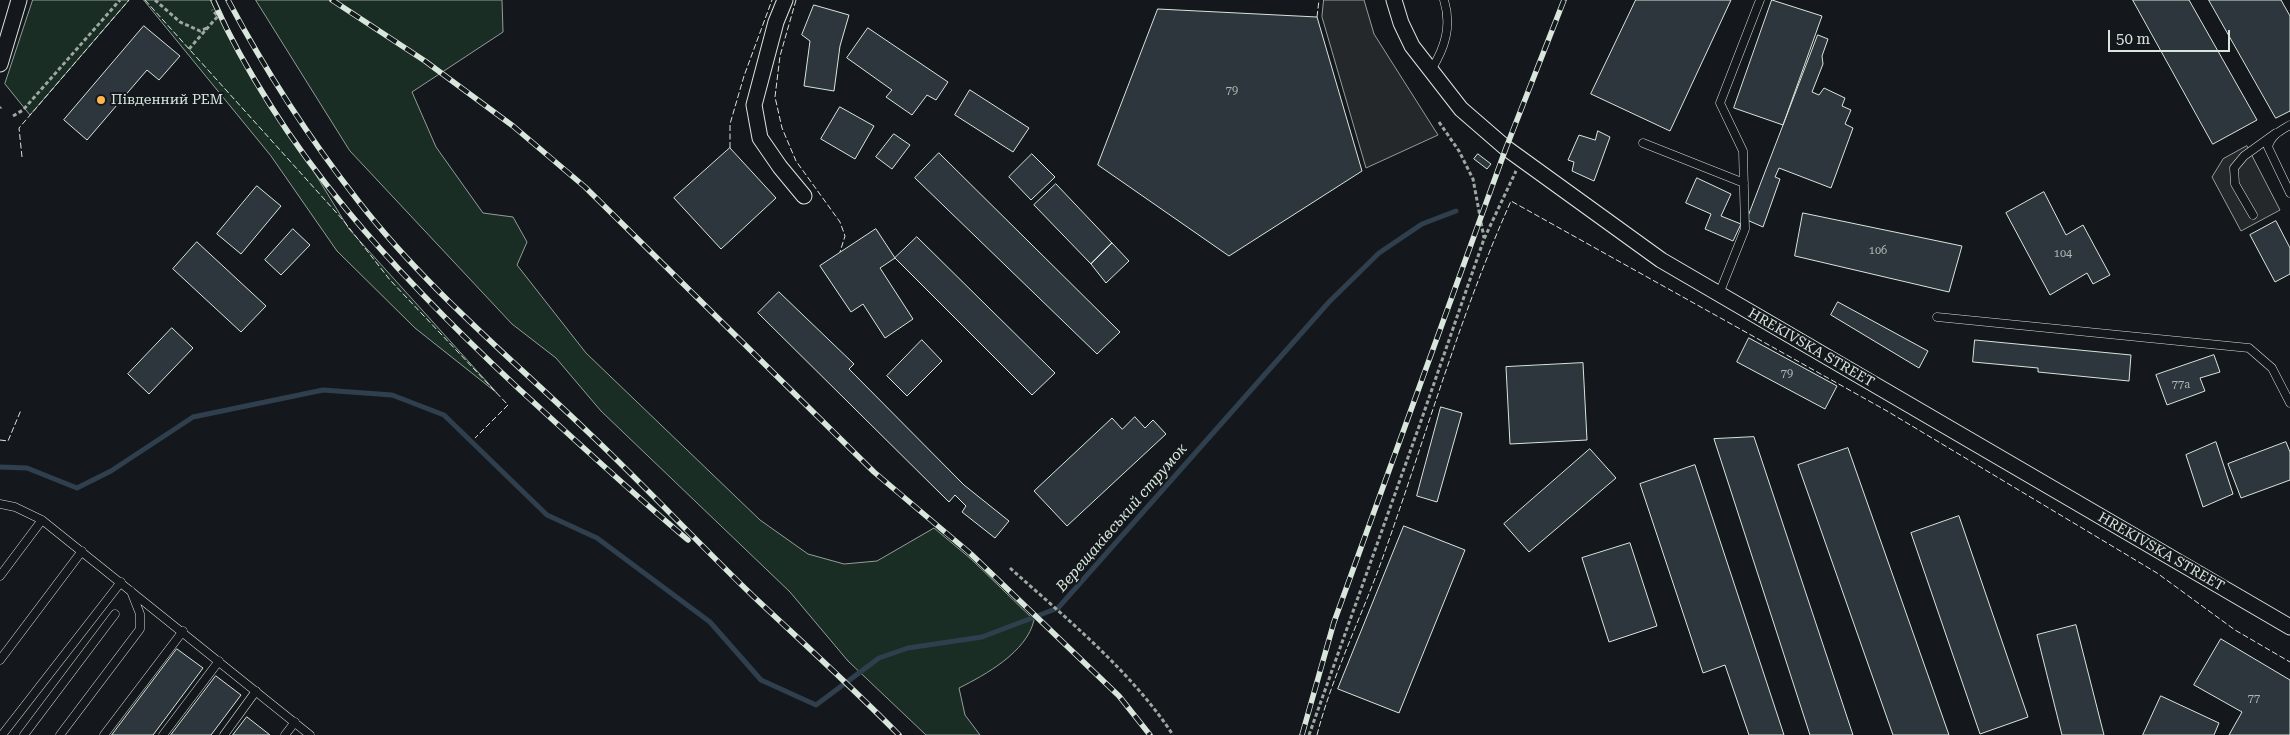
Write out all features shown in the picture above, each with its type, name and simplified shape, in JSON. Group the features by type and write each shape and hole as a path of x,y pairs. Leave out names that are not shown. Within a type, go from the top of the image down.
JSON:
{"street":[{"path":"0,64 19,0"},
{"path":"785,0 776,22 754,105 760,138 780,167 804,196"},
{"name":"HREKIVSKA STREET","path":"1394,0 1401,23 1412,46 1461,108 1522,160 1661,260 2290,627"}],"lane":[{"path":"1431,70 1442,53 1447,33 1448,17 1444,0"},
{"path":"1718,294 1745,228 1743,151 1720,103 1760,0"},
{"path":"2253,215 2235,184 2234,168 2244,156 2290,125"},
{"path":"2276,133 2270,140 2268,147 2290,193"},
{"path":"1643,143 1744,183"},
{"path":"1937,317 2249,348 2272,368 2290,403"},
{"path":"0,504 15,507 42,520 183,631 310,735"},
{"path":"0,576 42,520"},
{"path":"0,660 82,551"},
{"path":"2,735 121,582"},
{"path":"60,735 140,629 140,614 130,589"},
{"path":"24,735 115,614"},
{"path":"104,735 183,631"},
{"path":"163,735 219,661"},
{"path":"224,735 256,691"},
{"path":"285,735 295,722"}],"path":[{"path":"13,116 23,110 120,0"},
{"path":"155,0 180,22 200,31 207,28"},
{"path":"189,49 218,16 212,10"},
{"path":"1439,122 1459,151 1473,179 1484,239"},
{"path":"1309,735 1484,239 1522,160"},
{"path":"1010,568 1119,669 1158,712 1173,735"}],"green space":[{"path":"33,0 129,0 30,115 5,84"},
{"path":"144,0 216,0 237,46 349,229 497,393 415,328 337,251 271,156"},
{"path":"256,0 502,0 503,32 412,92 436,147 483,213 513,217 527,242 517,265 586,353 760,520 808,554 844,564 877,561 934,528 971,559 1034,620 1030,632 1014,652 992,669 959,688 965,715 980,735 926,735 848,661 790,592 601,411 556,358 512,324 350,151"}],"shaded area":[{"path":"1324,0 1364,0 1374,34 1438,135 1366,168 1322,17"},
{"path":"2247,146 2280,210 2241,231 2212,177 2223,159"}],"building":[{"path":"1636,0 1731,0 1670,131 1591,94"},
{"path":"1772,0 1822,16 1783,125 1734,108"},
{"path":"2133,0 2189,0 2257,120 2213,144"},
{"path":"2209,0 2281,0 2290,16 2290,111 2276,118"},
{"path":"814,5 849,15 840,46 834,91 804,86 810,41 802,35"},
{"path":"1158,9 1317,17 1362,171 1229,256 1098,165"},
{"name":"Південний РЕМ","path":"144,26 180,56 159,80 147,70 87,140 64,120"},
{"path":"868,28 948,82 936,100 927,95 912,115 886,97 892,90 847,58"},
{"path":"1818,35 1828,39 1822,56 1823,64 1812,92 1819,95 1824,88 1845,98 1842,106 1851,110 1845,124 1853,128 1831,188 1779,168 1775,177 1780,179 1763,227 1747,220"},
{"path":"970,90 1029,128 1013,152 955,115"},
{"path":"840,107 874,126 855,159 821,139"},
{"path":"1598,131 1610,137 1594,181 1572,171 1574,162 1568,160 1579,135 1595,140"},
{"path":"894,134 910,145 892,169 876,157"},
{"path":"730,148 776,198 721,249 674,198"},
{"path":"939,153 1120,332 1097,354 915,178"},
{"path":"1032,154 1055,177 1031,200 1009,177"},
{"path":"1478,154 1491,164 1487,169 1474,159"},
{"path":"1697,178 1731,194 1721,216 1741,224 1733,241 1705,229 1711,214 1686,203"},
{"path":"1056,184 1112,243 1091,264 1034,205"},
{"path":"257,186 281,206 241,254 217,234"},
{"path":"2044,192 2066,235 2083,225 2110,275 2093,284 2087,273 2050,295 2006,213"},
{"path":"1803,213 1962,246 1949,292 1795,256"},
{"path":"2276,221 2290,248 2290,274 2275,282 2250,235"},
{"path":"293,229 310,245 281,275 265,260"},
{"path":"876,229 895,258 880,268 913,319 885,338 863,304 851,312 820,266"},
{"path":"917,237 1055,373 1032,395 895,258"},
{"path":"197,242 266,306 241,332 173,269"},
{"path":"1112,243 1129,261 1106,283 1091,264"},
{"path":"779,292 854,364 849,369 964,485 1009,521 995,538 962,512 966,506 955,495 949,502 758,313"},
{"path":"1838,302 1928,351 1919,368 1831,315"},
{"path":"172,328 193,348 149,394 128,374"},
{"path":"1749,338 1837,386 1825,409 1737,362"},
{"path":"922,340 942,361 907,396 887,376"},
{"path":"1975,340 2131,355 2129,381 2038,372 2038,368 1973,362"},
{"path":"2214,355 2220,372 2200,378 2205,391 2167,405 2156,375"},
{"path":"1583,363 1587,440 1510,444 1506,367"},
{"path":"1441,407 1462,413 1437,502 1417,496"},
{"path":"1135,417 1145,428 1153,420 1166,434 1067,526 1034,491 1112,418 1122,429"},
{"path":"1754,437 1853,735 1810,735 1714,439"},
{"path":"2216,442 2233,494 2203,507 2186,455"},
{"path":"2286,442 2290,452 2290,480 2241,498 2228,464"},
{"path":"1848,448 1949,735 1893,735 1798,465"},
{"path":"1590,449 1616,478 1529,552 1504,524"},
{"path":"1695,465 1784,735 1749,735 1725,665 1703,673 1640,484"},
{"path":"1959,516 2028,717 1980,734 1911,533"},
{"path":"1404,526 1465,550 1399,713 1338,689"},
{"path":"1630,543 1657,626 1609,642 1582,558"},
{"path":"2076,625 2104,735 2062,735 2037,635"},
{"path":"2221,639 2290,680 2290,735 2229,735 2242,712 2194,685"},
{"path":"177,649 203,668 153,735 112,735"},
{"path":"216,676 241,695 211,735 171,735"},
{"path":"2161,696 2219,723 2214,735 2143,735"},
{"path":"247,717 270,735 233,735"}],"waterway":[{"name":"Верещаківський струмок","path":"0,467 27,468 77,488 111,471 193,417 323,390 392,395 444,415 547,515 597,538 710,622 761,680 816,705 879,658 908,648 982,637 1058,608 1329,302 1379,253 1422,224 1456,211"}],"railway":[{"path":"213,0 241,56 273,109 308,161 346,210 387,257 519,389 688,540"},
{"path":"228,0 273,79 323,154 359,202 412,264 470,322 610,453 753,596 899,735"},
{"path":"332,0 425,61 513,126 585,187 874,472 971,554 1119,696 1150,735"},
{"path":"1302,735 1334,622 1506,148 1564,0"}],"fence":[{"path":"22,157 19,128 129,0"},
{"path":"145,0 343,220 390,280 508,405 475,438"},
{"path":"730,148 730,124 744,76 772,0"},
{"path":"796,0 780,56 775,97 782,128 796,161 840,222 845,236 840,252"},
{"path":"1317,17 1319,0"},
{"path":"1317,735 1331,689 1384,554 1459,332 1511,201 1887,411 2157,573 2235,630 2290,662"},
{"path":"0,440 8,441 21,410"}],"place":[{"name":"Південний РЕМ","path":"101,100"}]}
